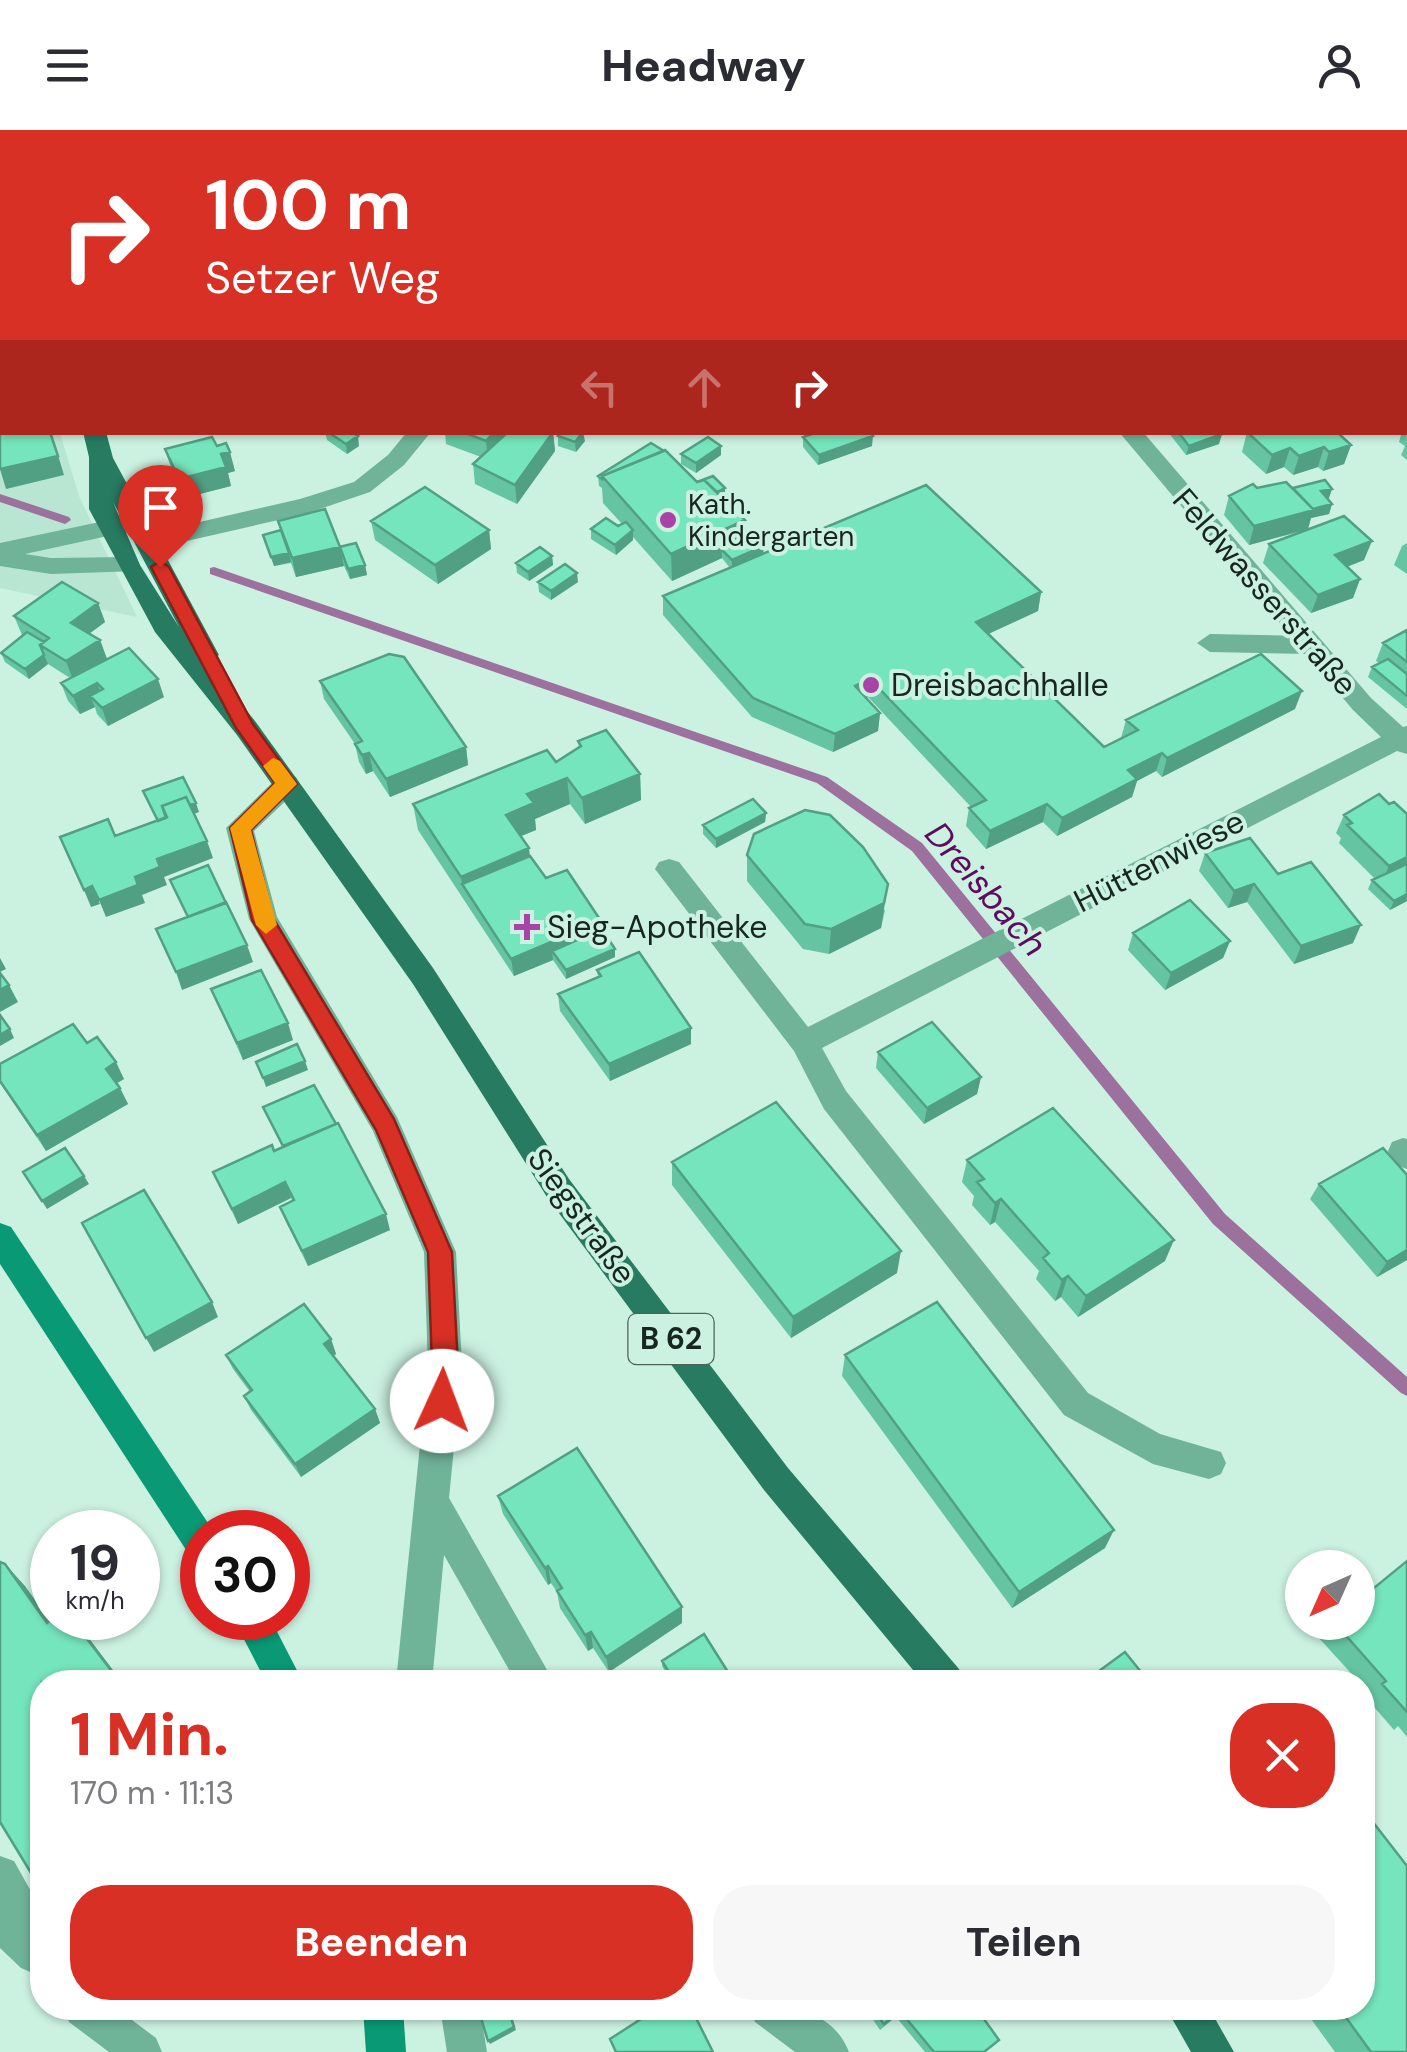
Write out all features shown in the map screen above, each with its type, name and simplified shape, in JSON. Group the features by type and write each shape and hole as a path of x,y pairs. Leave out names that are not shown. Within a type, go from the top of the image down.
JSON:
{"main road":[{"name":"Siegstraße","path":"97,445 246,728"},
{"name":"Siegstraße","path":"97,445 101,509 164,626 246,728 423,976 558,1188 776,1479 936,1670"},
{"path":"1194,2020 1214,2052"}],"street":[{"path":"147,542 305,506 362,487 396,460 417,435"},
{"name":"Feldwasserstraße","path":"1133,435 1309,645 1362,704 1404,739"},
{"path":"0,554 109,528"},
{"path":"0,554 51,566 128,565"},
{"path":"1210,643 1309,645"},
{"name":"Hüttenwiese","path":"804,1043 1404,739"},
{"path":"286,784 240,828 263,920 386,1126 440,1252 445,1366 415,1670"},
{"path":"669,870 804,1043 835,1100 1076,1404 1153,1448 1209,1463"},
{"path":"0,1238 180,1511"},
{"path":"434,1504 529,1670"},
{"path":"263,1640 279,1670"},
{"path":"0,1875 30,1927"},
{"path":"0,1921 30,1951"},
{"path":"98,2020 142,2052"},
{"path":"384,2020 386,2052"},
{"path":"462,2020 467,2052"},
{"path":"785,2020 829,2052"}],"shaded area":[{"path":"0,435 61,435 79,496 137,617 0,588"}],"building":[{"path":"0,435 51,435 58,456 0,469"},
{"path":"332,435 358,436 346,444"},
{"path":"505,435 551,435 515,485 473,464"},
{"path":"559,435 581,435 575,442"},
{"path":"809,435 873,436 819,455 803,437"},
{"path":"1181,435 1219,435 1189,446"},
{"path":"1250,435 1340,435 1351,445 1329,452 1324,447 1299,456 1290,448 1272,455"},
{"path":"212,437 217,446 226,443 230,452 221,454 226,467 179,479 165,449"},
{"path":"708,437 721,446 696,463 681,454"},
{"path":"651,443 664,451 602,479 598,476"},
{"path":"665,450 697,482 704,480 745,520 671,554 602,476"},
{"path":"713,476 725,488 717,492 704,480 697,482"},
{"path":"1325,480 1332,489 1321,491 1332,504 1313,509 1293,488"},
{"path":"1286,482 1314,510 1254,526 1229,496 1253,484 1257,488"},
{"name":"Dreisbachhalle","path":"926,485 1041,592 976,622 1104,747 1138,730 1126,720 1261,654 1302,691 1167,758 1162,753 1128,770 1137,779 1062,818 1047,804 990,831 969,808 986,800 870,679 855,686 880,713 835,734 753,698 663,596"},
{"path":"425,487 489,530 435,565 371,521"},
{"path":"325,509 340,547 292,558 278,521"},
{"path":"1344,516 1372,541 1335,555 1360,579 1318,595 1269,544"},
{"path":"606,518 618,526 626,522 633,530 615,545 591,529"},
{"path":"281,530 289,553 271,557 263,535"},
{"path":"744,530 764,546 732,560 722,550 741,542"},
{"path":"356,543 365,565 348,569 339,547"},
{"path":"540,547 552,556 528,572 516,563"},
{"path":"565,564 577,573 551,591 538,582"},
{"path":"62,582 98,603 71,623 100,640 66,661 40,645 49,638 14,616"},
{"path":"1407,630 1407,662 1383,643"},
{"path":"27,632 44,642 40,645 44,655 25,669 1,653"},
{"path":"129,648 158,679 102,708 90,696 103,689 97,683 73,696 61,683"},
{"path":"389,654 404,657 466,747 386,779 369,753 362,755 355,744 362,741 320,681"},
{"path":"1388,659 1407,674 1407,696 1372,667"},
{"path":"606,730 640,774 582,798 567,778 527,794 534,803 506,815 529,848 461,877 413,804 547,750 556,762 581,746 578,741"},
{"path":"183,777 196,803 190,805 186,797 162,806 166,818 158,821 143,791"},
{"path":"1379,794 1407,814 1407,857 1389,866 1347,825 1352,823 1344,815"},
{"path":"186,797 207,841 157,859 160,867 135,877 138,885 99,900 92,886 84,890 60,837 108,819 115,836 167,817 162,806"},
{"path":"753,799 766,813 716,839 703,825"},
{"path":"805,810 830,815 863,847 888,884 884,903 831,929 805,924 747,855 754,834"},
{"path":"1250,838 1278,874 1311,862 1361,925 1301,946 1254,884 1234,891 1205,853"},
{"path":"530,856 546,878 567,870 601,921 511,959 462,884"},
{"path":"1407,864 1407,894 1394,901 1372,880"},
{"path":"208,865 226,903 188,917 170,880"},
{"path":"1190,900 1230,941 1171,973 1133,933"},
{"path":"226,902 247,945 176,972 156,929"},
{"path":"602,929 615,949 566,970 552,951"},
{"path":"639,952 691,1028 609,1064 558,994 601,976 597,970"},
{"path":"261,970 288,1023 237,1043 211,989"},
{"path":"0,973 9,985 0,990"},
{"path":"0,1015 10,1029 0,1035"},
{"path":"932,1022 981,1077 927,1108 878,1052"},
{"path":"73,1024 87,1043 97,1037 116,1062 106,1069 120,1088 37,1135 0,1081 0,1064"},
{"path":"297,1044 305,1061 263,1078 256,1062"},
{"path":"314,1085 336,1124 283,1146 263,1107"},
{"path":"776,1102 901,1251 793,1317 672,1162"},
{"path":"1053,1108 1174,1240 1086,1296 1068,1276 1062,1280 1043,1258 1049,1253 1001,1199 995,1203 977,1182 984,1179 967,1160"},
{"path":"338,1123 386,1214 302,1251 280,1207 294,1200 285,1182 232,1209 213,1172 272,1145 274,1151"},
{"path":"65,1148 84,1176 42,1201 23,1172"},
{"path":"1383,1148 1407,1175 1407,1250 1387,1262 1319,1184"},
{"path":"144,1190 212,1302 146,1338 82,1223"},
{"path":"937,1302 1114,1530 1019,1592 845,1355"},
{"path":"304,1304 331,1339 324,1344 375,1409 295,1464 244,1396 252,1390 226,1355"},
{"path":"577,1448 682,1607 606,1657 591,1632 585,1635 557,1591 562,1588 498,1496"},
{"path":"1407,1561 1407,1712 1350,1640 1375,1640 1375,1587"},
{"path":"0,1562 30,1599 30,1640 88,1640 111,1670 30,1670 30,1871 0,1822"},
{"path":"704,1634 727,1670 668,1670 662,1661"},
{"path":"1125,1652 1139,1670 1100,1670"},
{"path":"1375,1825 1407,1866 1407,2052 1371,2052 1348,2020 1375,2020"},
{"path":"482,2020 512,2020 514,2027 488,2041"},
{"path":"639,2020 697,2020 713,2052 616,2052 610,2039"},
{"path":"907,2020 985,2020 999,2040 984,2052 934,2052"}],"waterway":[{"name":"Dreisbach","path":"0,498 65,520"},
{"name":"Dreisbach","path":"214,571 822,780 917,847 1219,1219 1407,1388"}],"slow traffic":[{"path":"266,925 240,828 286,784 273,766"}],"place":[{"name":"Kath. Kindergarten","path":"668,520"},
{"name":"Dreisbachhalle","path":"871,685"},
{"name":"Sieg-Apotheke","path":"527,927"}],"route":[{"path":"160,567 246,728 286,784 240,828 263,920 386,1126 440,1252 445,1366 442,1401"}]}
